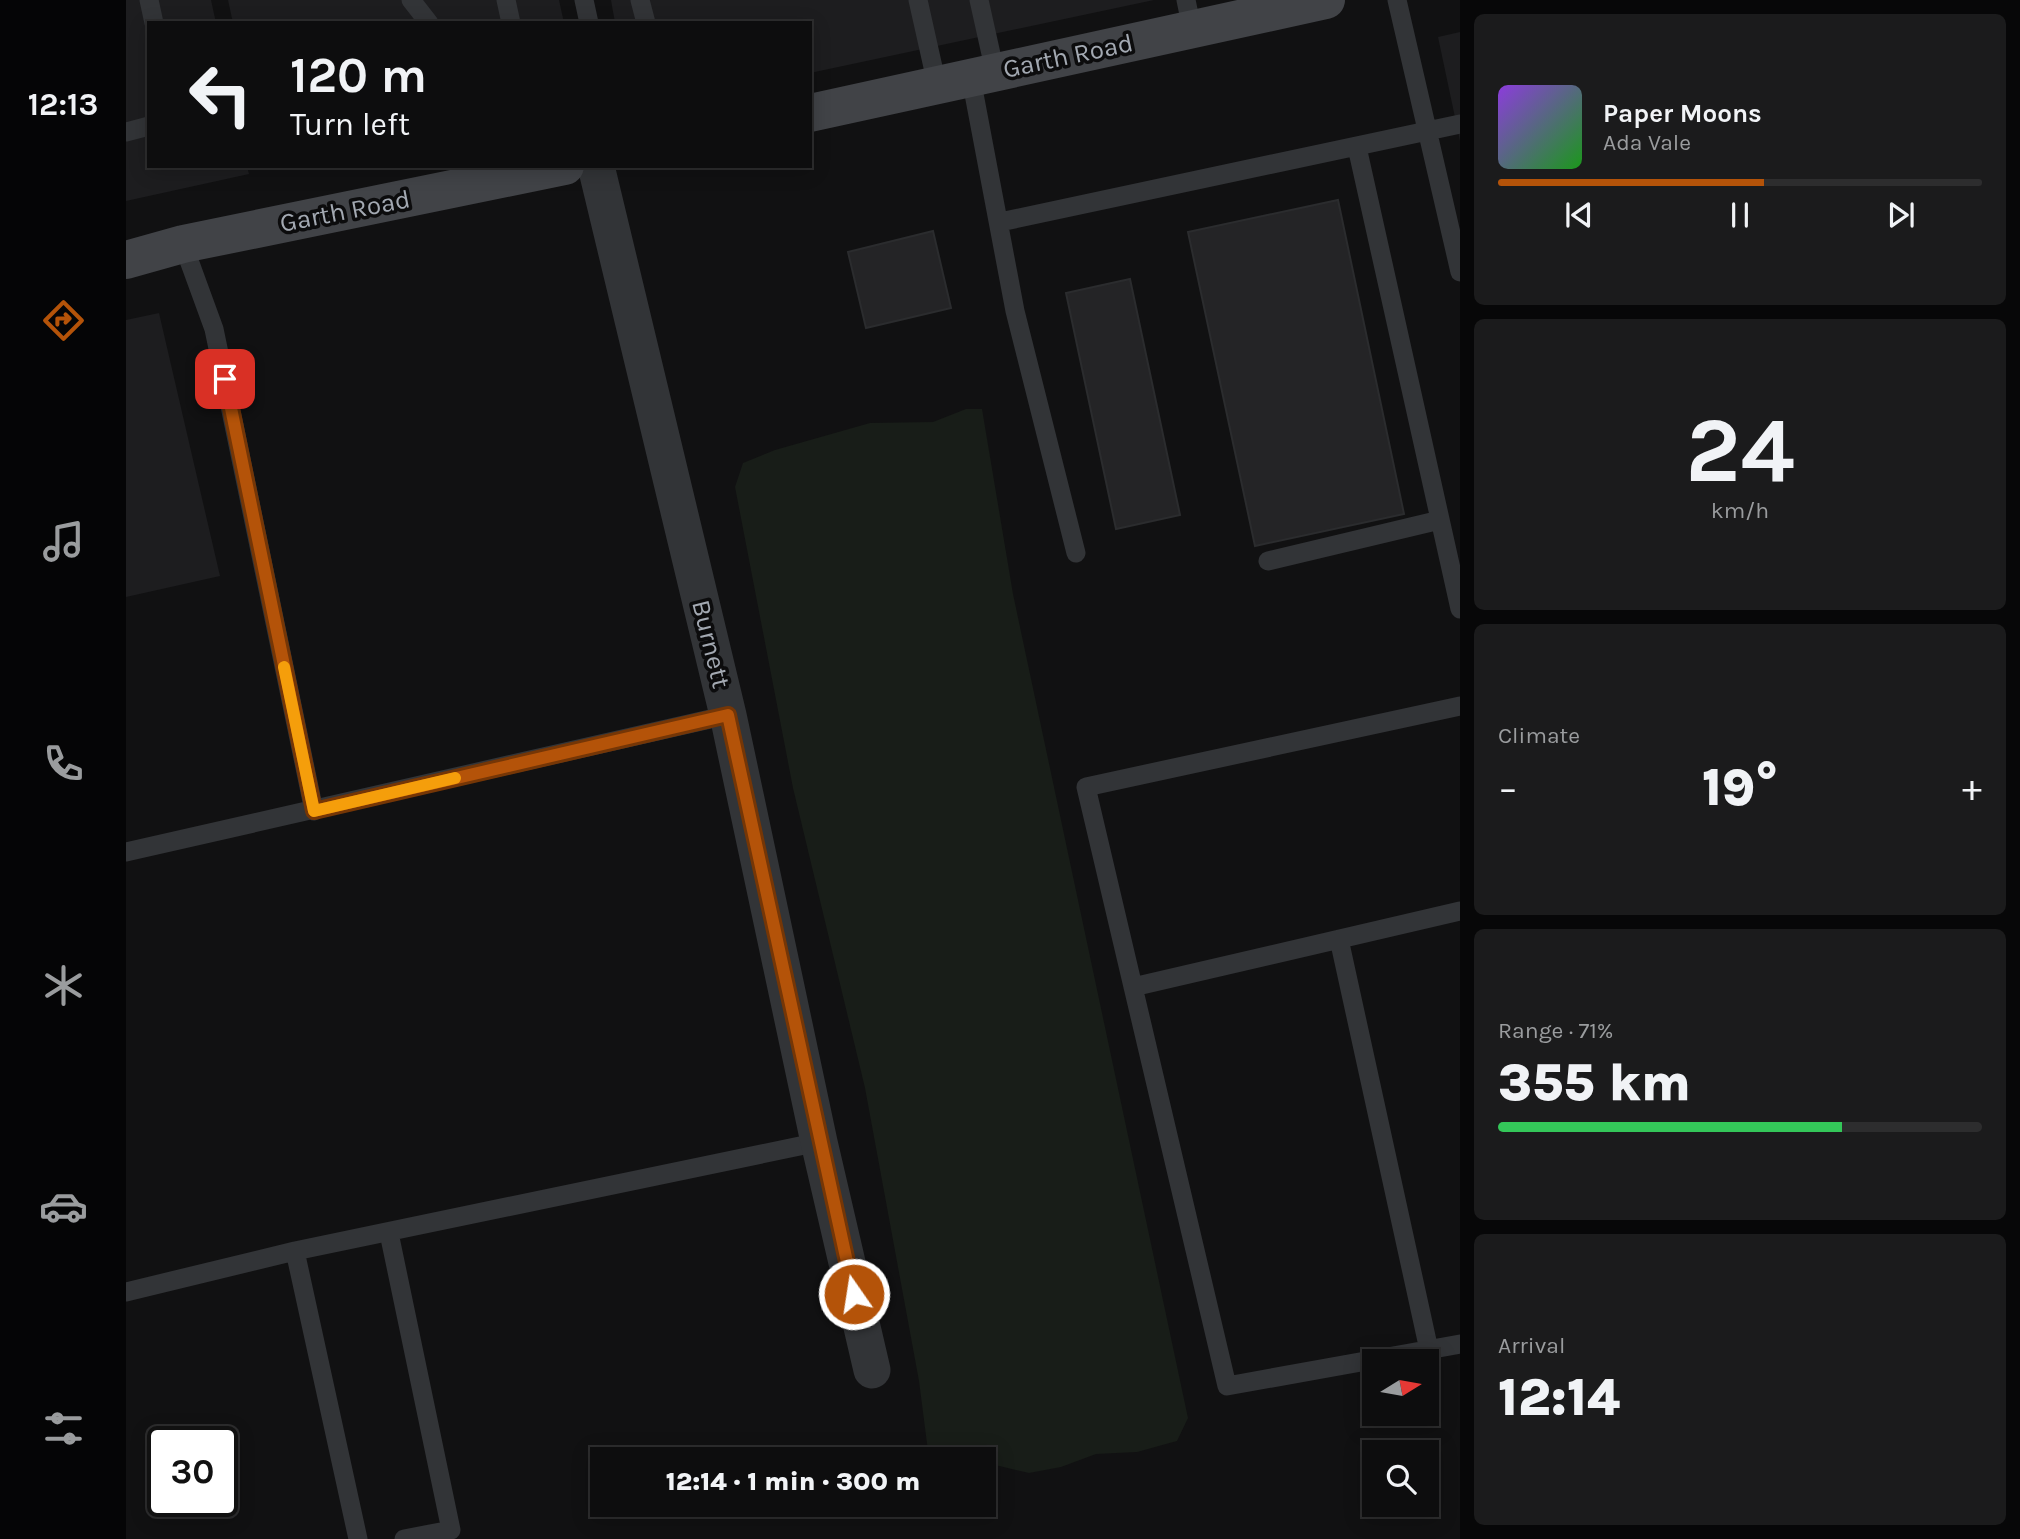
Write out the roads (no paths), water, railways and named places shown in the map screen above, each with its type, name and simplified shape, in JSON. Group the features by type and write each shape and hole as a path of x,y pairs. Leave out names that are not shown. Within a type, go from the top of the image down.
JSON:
{"main road":[{"name":"Garth Road","path":"812,113 967,78 1189,15 1326,0"},
{"name":"Garth Road","path":"126,260 183,244 541,169"}],"street":[{"name":"Burnett","path":"596,168 728,715 819,1142 872,1370"}],"lane":[{"path":"149,0 154,21"},
{"path":"411,0 427,21"},
{"path":"506,0 511,21"},
{"path":"584,0 589,21"},
{"path":"640,0 645,21"},
{"path":"918,0 967,78 1000,222 1015,311 1076,553"},
{"path":"967,78 979,0"},
{"path":"1397,0 1460,272"},
{"path":"1000,222 1428,133 1460,124"},
{"path":"126,132 147,127"},
{"path":"1357,147 1460,609"},
{"path":"183,244 214,329 314,811"},
{"path":"1268,561 1440,520"},
{"path":"1362,1361 1227,1386 1086,787 1460,706"},
{"path":"126,852 728,715"},
{"path":"1133,987 1460,911"},
{"path":"1339,939 1429,1349 1460,1343"},
{"path":"126,1292 295,1251 819,1142"},
{"path":"389,1233 451,1530 404,1539"},
{"path":"295,1251 358,1539"}]}
